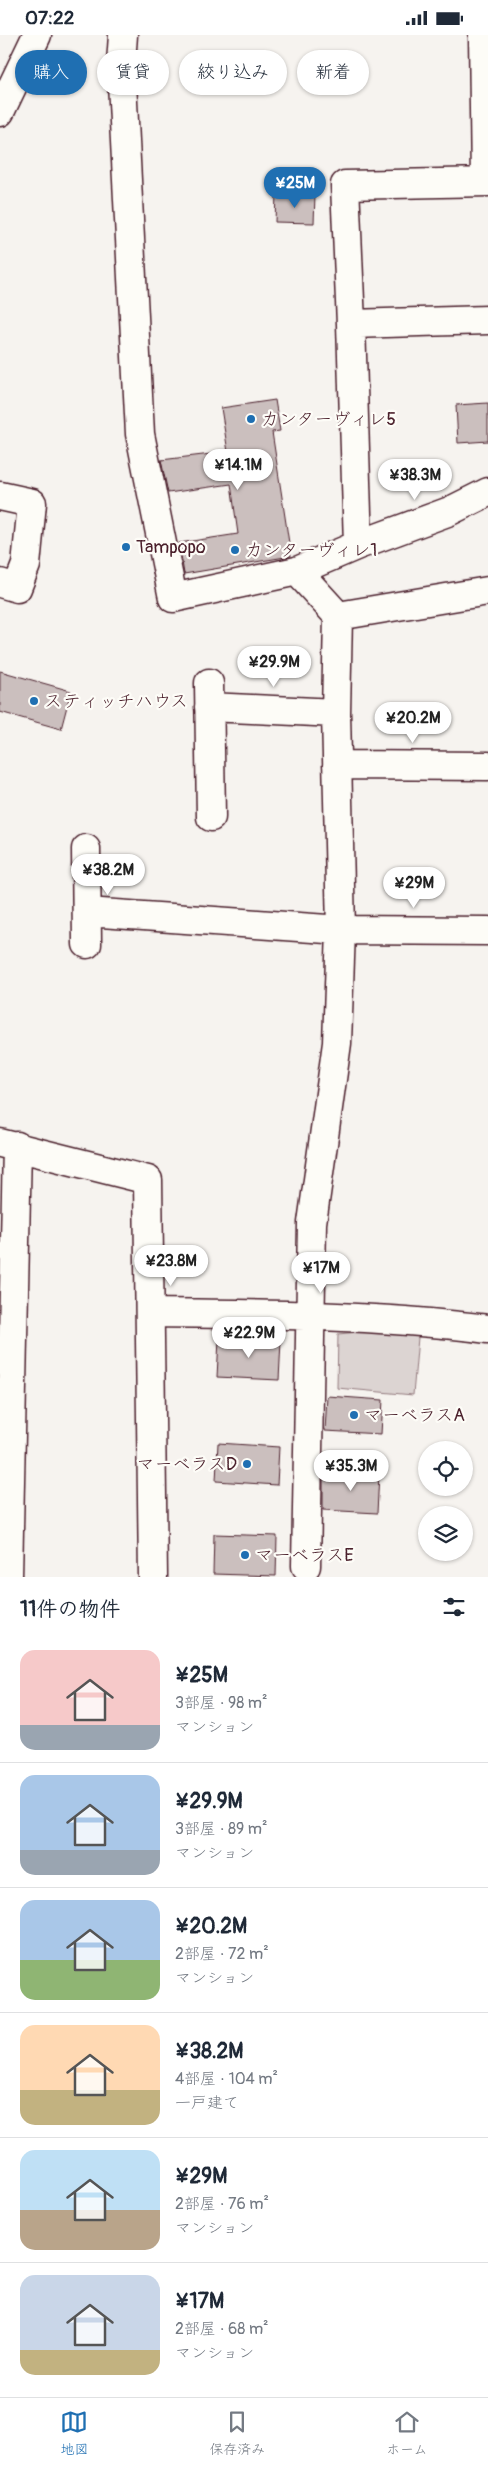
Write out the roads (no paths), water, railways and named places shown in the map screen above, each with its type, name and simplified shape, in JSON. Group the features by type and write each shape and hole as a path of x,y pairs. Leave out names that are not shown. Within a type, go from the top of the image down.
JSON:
{"street":[{"path":"0,112 7,81 37,35"},
{"path":"123,35 121,63 140,434 173,598 297,571 358,545 450,511 488,492"},
{"path":"358,545 345,185 486,182 483,35"},
{"path":"351,324 488,319"},
{"path":"0,496 32,503 26,565 17,588 0,583"},
{"path":"297,571 338,617 336,713 340,929 337,1043 312,1223 312,1315 306,1566"},
{"path":"338,617 488,591"},
{"path":"211,817 209,695 336,713"},
{"path":"337,765 488,766"},
{"path":"86,849 87,944"},
{"path":"87,911 340,929 488,931"},
{"path":"8,1577 9,1144 148,1180 153,1577"},
{"path":"150,1313 312,1315 413,1319 488,1329"}],"place":[{"name":"カンターヴィレ5","path":"251,419"},
{"name":"Tampopo","path":"126,547"},
{"name":"カンターヴィレ1","path":"235,550"},
{"name":"スティッチハウス","path":"34,701"},
{"name":"マーベラスA","path":"354,1415"},
{"name":"マーベラスD","path":"247,1464"},
{"name":"マーベラスE","path":"245,1555"}]}
